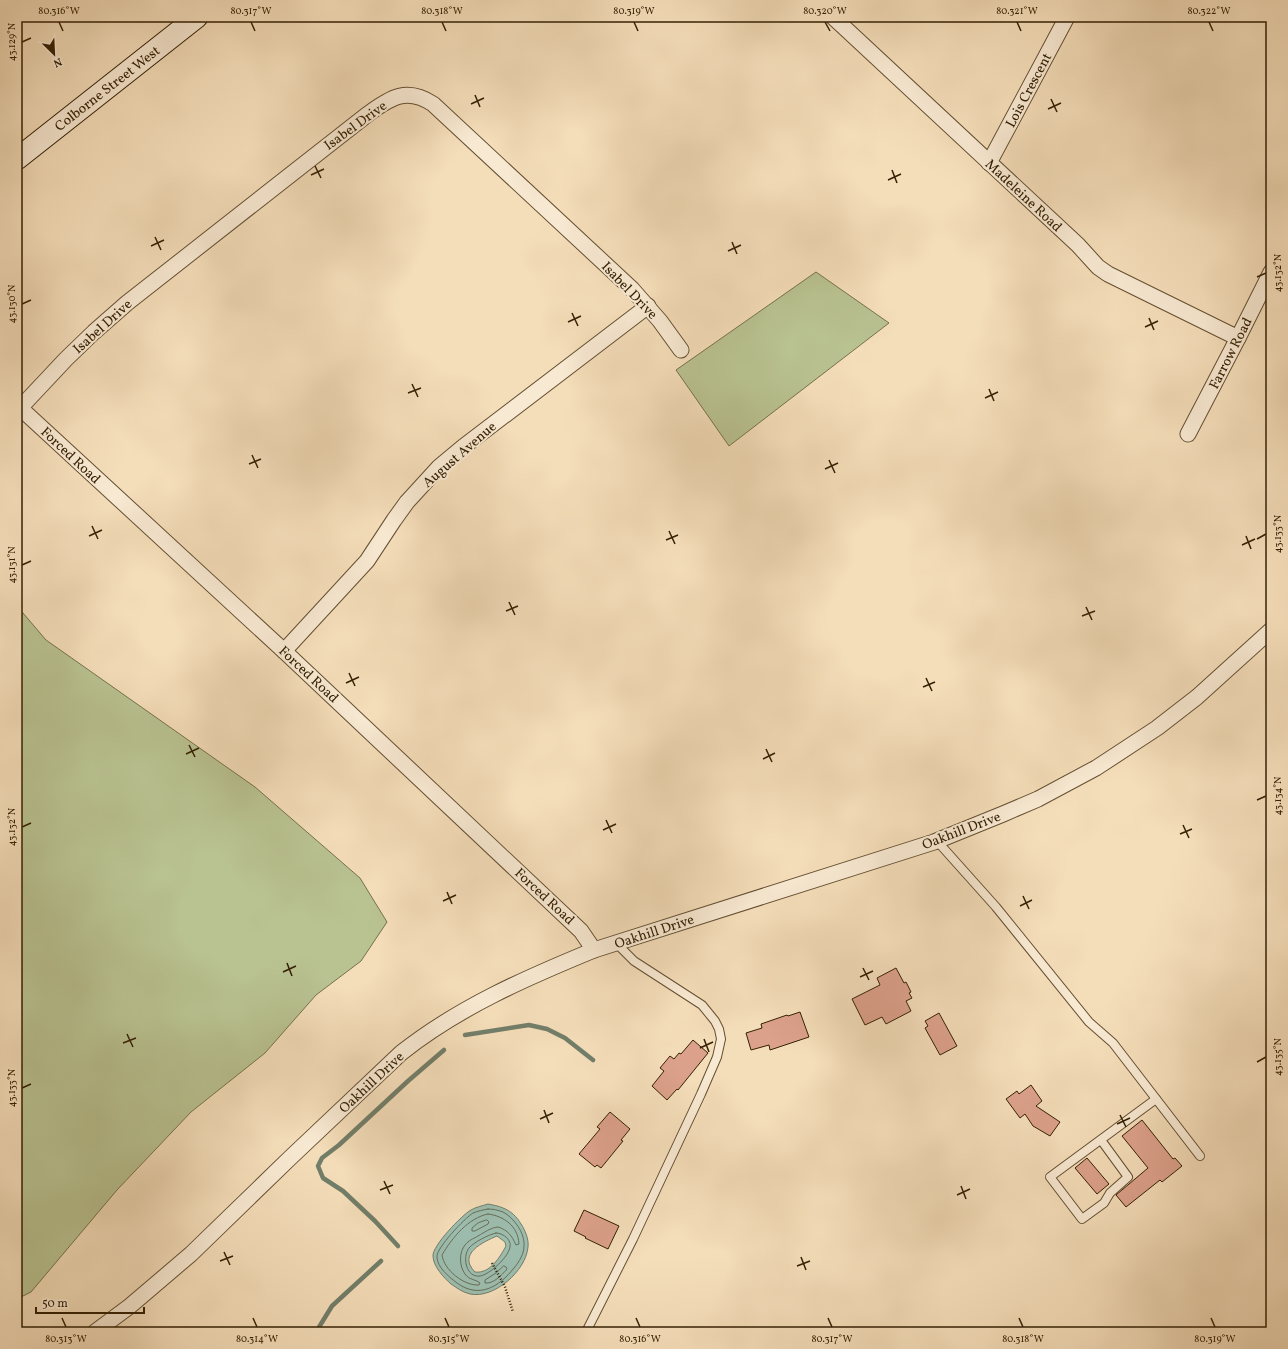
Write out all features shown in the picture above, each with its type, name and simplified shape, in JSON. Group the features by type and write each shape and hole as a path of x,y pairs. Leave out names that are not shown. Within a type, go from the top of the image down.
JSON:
{"main road":[{"name":"Colborne Street West","path":"17,159 196,17"}],"street":[{"name":"Madeleine Road","path":"834,17 1078,245 1098,267 1115,277 1238,338"},
{"name":"Lois Crescent","path":"990,163 1067,17"},
{"name":"Isabel Drive","path":"19,406 94,332 127,303 368,114 384,102 398,96 413,95 424,98 433,104 632,289 648,306 681,350"},
{"name":"Farrow Road","path":"1188,434 1271,272"},
{"name":"August Avenue","path":"284,651 367,561 407,502 439,467 648,306"},
{"name":"Forced Road","path":"19,406 284,651 581,930 594,950"},
{"name":"Oakhill Drive","path":"95,1332 130,1306 191,1254 401,1053 418,1040 454,1017 504,989 594,950 938,840 1020,807 1096,768 1157,728 1197,697 1271,630"}],"lane":[{"path":"938,840 996,907 1089,1022 1113,1043 1200,1156"},
{"path":"586,1332 633,1239 718,1057 721,1039 719,1029 715,1021 702,1005 634,960 616,943"},
{"path":"1101,1140 1128,1177 1110,1193 1104,1203 1082,1219 1050,1177 1156,1099"}],"path":[{"path":"492,1263 505,1287 513,1312"}],"green space":[{"path":"816,272 889,323 729,446 676,370"},
{"path":"17,606 46,640 255,787 360,878 387,922 361,961 316,995 265,1053 191,1112 117,1190 31,1292 17,1299"}],"water":[{"path":"488,1204 501,1207 516,1217 525,1232 528,1247 526,1256 521,1265 515,1274 507,1281 498,1288 489,1292 470,1294 451,1284 439,1272 433,1260 434,1251 442,1238 461,1218 473,1209","holes":["497,1236 505,1242 506,1246 501,1255 490,1268 480,1272 475,1272 470,1266 470,1254 479,1245"]}],"building":[{"path":"896,968 911,992 909,993 912,998 906,1001 911,1011 886,1024 882,1017 865,1025 852,999 880,985 877,978"},
{"path":"800,1012 809,1037 770,1050 769,1045 751,1050 746,1033 762,1028 761,1024"},
{"path":"939,1013 957,1046 940,1055 925,1028 928,1026 925,1021"},
{"path":"693,1040 708,1053 678,1090 677,1089 667,1100 652,1086 664,1071 660,1068 670,1056 674,1059 679,1053 681,1054"},
{"path":"1031,1085 1042,1101 1036,1106 1060,1122 1050,1136 1033,1126 1025,1114 1020,1118 1006,1099 1017,1091 1019,1094"},
{"path":"610,1112 630,1129 621,1140 623,1141 601,1168 597,1165 595,1167 579,1154 600,1129 597,1127"},
{"path":"1142,1120 1173,1159 1175,1158 1182,1166 1162,1182 1160,1180 1126,1207 1116,1195 1148,1168 1122,1136"},
{"path":"1087,1158 1109,1184 1097,1194 1075,1168"},
{"path":"584,1210 619,1226 608,1249 574,1231"}],"waterway":[{"path":"465,1035 529,1025 547,1029 565,1038 593,1060"},
{"path":"398,1246 375,1221 343,1191 323,1178 318,1166 322,1158 339,1145 444,1050"},
{"path":"316,1332 332,1306 381,1261"}]}
